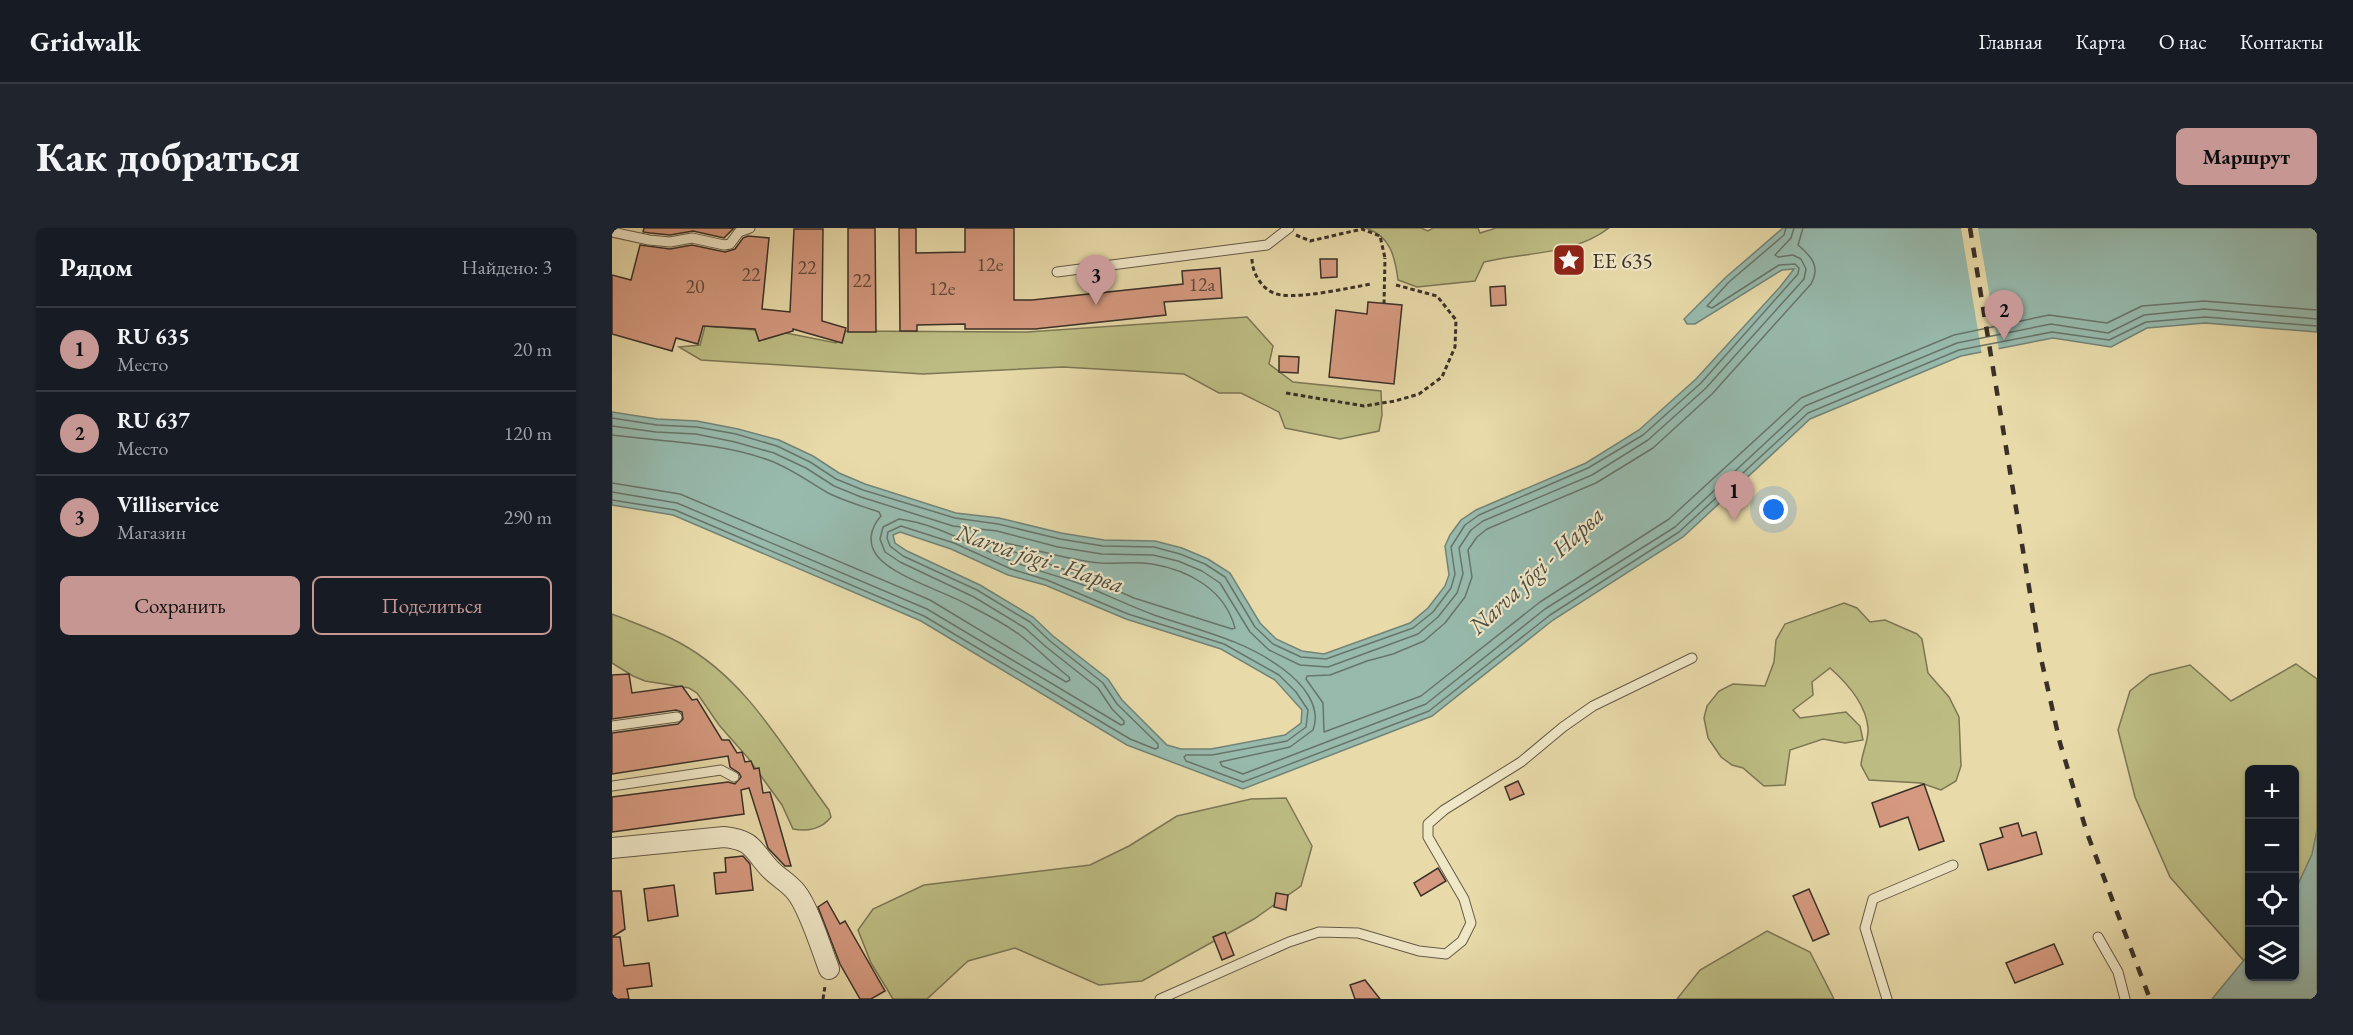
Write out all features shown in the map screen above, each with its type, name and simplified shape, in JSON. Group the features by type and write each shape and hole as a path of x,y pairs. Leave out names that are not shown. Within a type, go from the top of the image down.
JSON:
{"street":[{"path":"612,848 724,837 735,838 748,844 757,851 770,870 797,892 829,969"}],"lane":[{"path":"612,232 649,240 670,242 692,238 723,245 730,244 739,232 750,228"},
{"path":"1057,272 1252,248 1267,245 1288,229"},
{"path":"1161,999 1289,942 1318,932 1358,933 1419,951 1446,954 1462,941 1472,923 1464,899 1428,837 1428,824 1444,810 1521,762 1563,727 1593,706 1692,658"},
{"path":"612,726 677,717"},
{"path":"612,786 721,770 734,777"},
{"path":"1887,999 1865,928 1873,899 1953,865"},
{"path":"2098,937 2118,972 2125,999"}],"path":[{"path":"1288,229 1310,241 1362,229 1380,236 1385,258 1384,303"},
{"path":"1252,248 1252,270 1267,289 1281,296 1371,284"},
{"path":"1286,393 1364,406 1419,394 1442,377 1455,347 1456,320 1437,296 1396,285"}],"green space":[{"path":"1366,228 1421,228 1428,231 1433,228 1478,228 1480,233 1496,228 1609,228 1595,237 1565,248 1484,262 1475,281 1417,287 1398,280 1390,248 1381,236"},
{"path":"1247,317 1273,346 1269,364 1293,382 1381,391 1382,415 1379,431 1340,439 1285,428 1279,412 1241,393 1219,393 1184,374 1063,367 923,374 701,360 679,347 700,345 705,326 781,332 836,343 841,331 1027,332"},
{"path":"1844,603 1857,608 1870,622 1885,620 1917,634 1922,639 1928,673 1949,697 1959,717 1961,766 1956,781 1941,790 1921,783 1869,780 1861,765 1868,733 1864,711 1849,687 1830,668 1812,682 1813,695 1793,710 1800,718 1846,712 1860,726 1863,740 1845,743 1823,739 1790,750 1785,785 1764,786 1743,768 1732,765 1721,757 1708,738 1704,718 1707,706 1719,691 1733,684 1765,686 1774,662 1776,640 1785,624"},
{"path":"612,614 680,643 704,658 726,676 763,718 829,810 831,817 814,829 793,829 782,805 748,758 719,725 697,693 689,688 645,681 612,663"},
{"path":"2296,664 2317,679 2317,830 2313,854 2299,883 2299,765 2245,765 2244,961 2170,877 2135,797 2118,730 2130,691 2150,675 2190,665 2231,701"},
{"path":"1286,798 1312,846 1301,886 1254,919 1142,981 1099,985 1015,948 968,961 927,999 893,999 871,963 858,930 873,909 924,885 1090,865 1129,846 1177,816 1251,799"},
{"path":"1767,931 1810,952 1834,999 1677,999 1700,970"}],"water":[{"name":"Narva jõgi - Нарва","path":"1783,228 2317,228 2317,332 2205,323 2147,328 2111,347 2053,338 1961,356 1810,419 1683,537 1553,620 1432,716 1243,789 1127,745 921,621 673,515 612,505 612,412 657,419 697,421 738,429 779,440 813,456 839,473 865,484 956,513 999,518 1061,533 1104,540 1155,541 1182,548 1208,559 1230,573 1260,623 1276,639 1302,651 1324,654 1410,623 1428,608 1445,586 1449,575 1445,546 1461,520 1476,510 1586,463 1639,430 1696,379 1794,269 1782,270 1695,324 1687,324 1684,319 1725,278","holes":["900,532 951,549 1008,575 1045,585 1126,619 1221,649 1275,680 1302,710 1301,723 1285,735 1211,749 1181,749 1167,745 1122,700 1108,679 1053,636 1033,617 980,585 907,551 895,543 893,535"]},
{"path":"2317,830 2317,999 2212,999 2245,959 2245,981 2299,981 2299,882 2312,854"}],"pier":[{"path":"1961,228 1978,228 1999,351 1982,355"}],"building":[{"path":"644,228 734,228 724,238 693,231 670,235 650,233 643,232"},
{"path":"848,228 875,228 876,332 848,332"},
{"path":"899,228 916,228 916,253 965,252 965,228 1014,228 1014,300 1183,284 1182,271 1220,268 1222,298 1164,302 1166,315 1035,329 965,329 965,324 917,325 917,331 900,331"},
{"path":"794,229 823,229 822,321 846,328 842,343 793,329 793,331 759,341 755,329 703,326 698,344 676,338 672,351 612,334 612,275 631,280 640,245 670,249 692,245 725,252 735,249 743,238 748,236 769,238 762,309 790,312"},
{"path":"1320,259 1337,259 1337,277 1321,278"},
{"path":"1505,286 1506,305 1491,306 1490,287"},
{"path":"1368,302 1402,305 1394,384 1329,377 1336,310 1367,314"},
{"path":"1279,356 1299,357 1298,373 1279,372"},
{"path":"629,674 632,693 682,686 692,700 697,699 722,740 729,740 737,753 742,752 745,762 751,761 754,769 759,768 763,793 770,792 791,866 785,866 768,848 749,788 741,790 744,814 612,832 612,797 728,782 735,784 741,777 730,767 728,756 612,774 612,733 678,724 683,719 682,712 676,710 612,719 612,675"},
{"path":"1518,781 1524,794 1510,800 1505,787"},
{"path":"1924,784 1944,841 1919,850 1908,817 1880,827 1872,803"},
{"path":"2018,823 2022,836 2036,832 2042,854 1988,870 1980,844 2003,837 2000,828"},
{"path":"743,856 750,864 753,890 716,894 714,873 726,872 725,858"},
{"path":"1438,868 1446,881 1421,896 1414,883"},
{"path":"674,885 678,916 648,921 644,889"},
{"path":"1809,889 1829,934 1813,941 1793,896"},
{"path":"612,891 621,891 625,929 612,937"},
{"path":"1276,893 1288,895 1286,910 1274,907"},
{"path":"827,901 840,924 845,921 885,991 871,999 860,999 840,964 818,907"},
{"path":"1225,932 1234,955 1222,960 1213,937"},
{"path":"612,937 620,937 624,966 649,963 652,986 627,989 629,999 612,999"},
{"path":"2054,944 2063,964 2015,983 2006,963"},
{"path":"1365,980 1380,999 1355,999 1350,985"}],"railway":[{"path":"1970,228 2040,654 2060,743 2087,833 2150,999"}],"place":[{"name":"EE 635","path":"1569,260"},
{"name":"Villiservice","path":"1096,305"},
{"name":"RU 637","path":"2004,340"},
{"name":"RU 635","path":"1734,521"}]}
